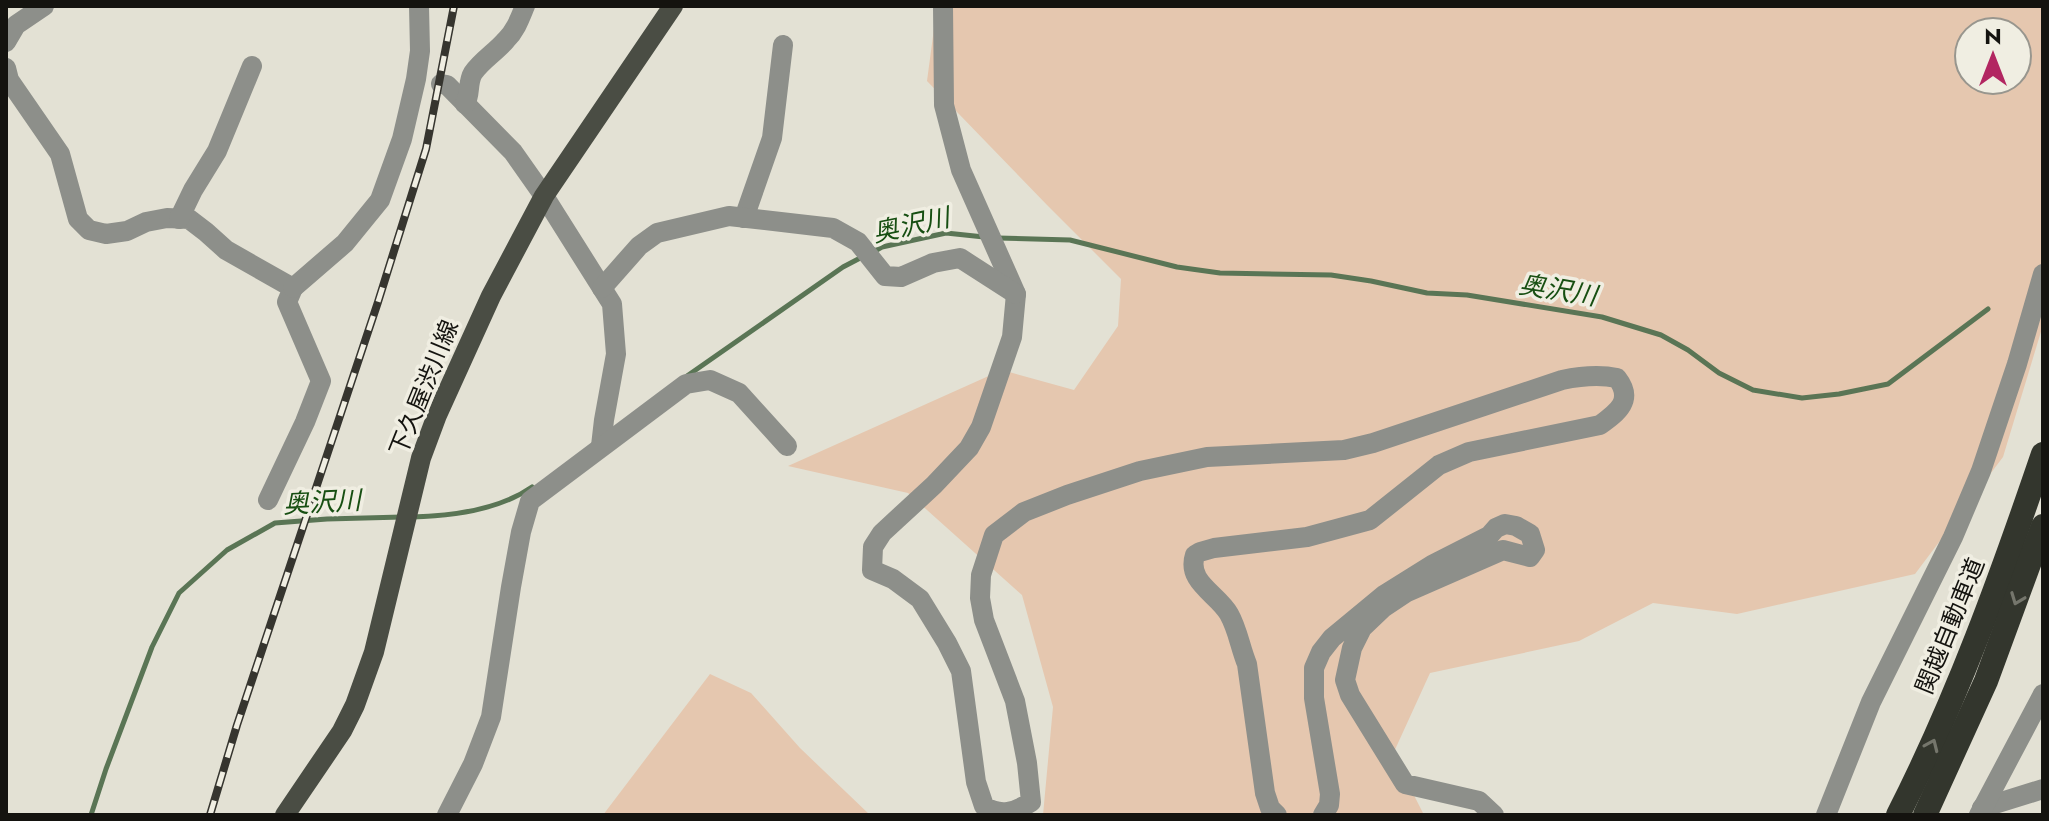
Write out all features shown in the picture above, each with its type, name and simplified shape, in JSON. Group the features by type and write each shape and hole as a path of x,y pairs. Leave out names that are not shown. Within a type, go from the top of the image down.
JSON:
{"highway":[{"name":"関越自動車道","path":"1898,815 1962,678 2003,572 2043,454"},
{"path":"1925,815 1986,681 2043,526"}],"main road":[{"name":"下久屋渋川線","path":"285,815 342,731 355,705 374,652 421,458 491,296 544,196 673,6"}],"street":[{"path":"6,42 16,25 44,6"},
{"path":"268,500 321,381 287,302 293,288 345,243 380,200 427,81 420,51 419,6"},
{"path":"465,104 471,76 516,29 525,6"},
{"path":"943,6 944,105 961,170 1016,294 1012,337 981,427 969,448 882,533 873,547 872,570 893,579 920,599 961,671 976,782 984,806 992,811 1015,812 1031,802 1015,701 984,620 980,598 981,575 994,535 1024,512 1140,471 1207,457 1344,450 1373,443 1573,377 1610,376 1617,378 1623,386 1625,396 1622,407 1600,425 1469,452 1439,465 1370,520 1307,537 1214,548 1195,555 1193,571 1227,610 1238,633 1247,664 1265,793 1270,808 1277,815"},
{"path":"744,218 772,138 783,45"},
{"path":"179,219 217,151 252,66"},
{"path":"6,68 9,80 60,154 78,219 89,230 106,234 127,231 146,222 167,218 189,219 226,250 293,288"},
{"path":"427,81 447,85 513,152 612,304 616,346 601,446"},
{"path":"602,288 639,246 657,233 729,216 833,228 858,242 885,276 901,277 933,263 960,258 1016,294"},
{"path":"1826,815 1871,702 1953,537 1981,471 2043,274"},
{"path":"447,815 473,764 491,717 513,573 530,501 686,384 710,380 739,393 787,446"},
{"path":"1323,815 1329,805 1330,794 1314,698 1314,668 1321,652 1332,638 1384,595 1505,524 1530,534 1535,550 1530,557 1503,550 1407,592 1383,608 1362,628 1352,648 1345,680 1350,695 1405,784 1479,801 1494,815"},
{"path":"1980,811 2043,694"},
{"path":"1980,811 2043,789"}],"shaded area":[{"path":"937,6 2043,6 2043,325 2003,457 1915,574 1737,614 1653,603 1579,641 1430,673 1393,754 1424,815 1043,815 1053,707 1022,595 908,493 788,466 1002,370 1074,390 1118,326 1121,279 927,81"},
{"path":"710,674 751,693 800,748 870,815 603,815"}],"waterway":[{"name":"奥沢川","path":"873,252 882,247 946,233 984,237"},
{"name":"奥沢川","path":"998,238 1070,240 1177,267 1220,273 1331,275 1427,293 1467,295 1602,317 1661,335 1719,373 1753,390 1802,398 1888,384 1988,309"},
{"name":"奥沢川","path":"687,376 843,267 864,256"},
{"name":"奥沢川","path":"412,517 475,510 505,501 532,487"},
{"name":"奥沢川","path":"91,815 152,647 179,593 227,550 275,523 402,517"}],"railway":[{"path":"210,815 426,149 454,6"}]}
